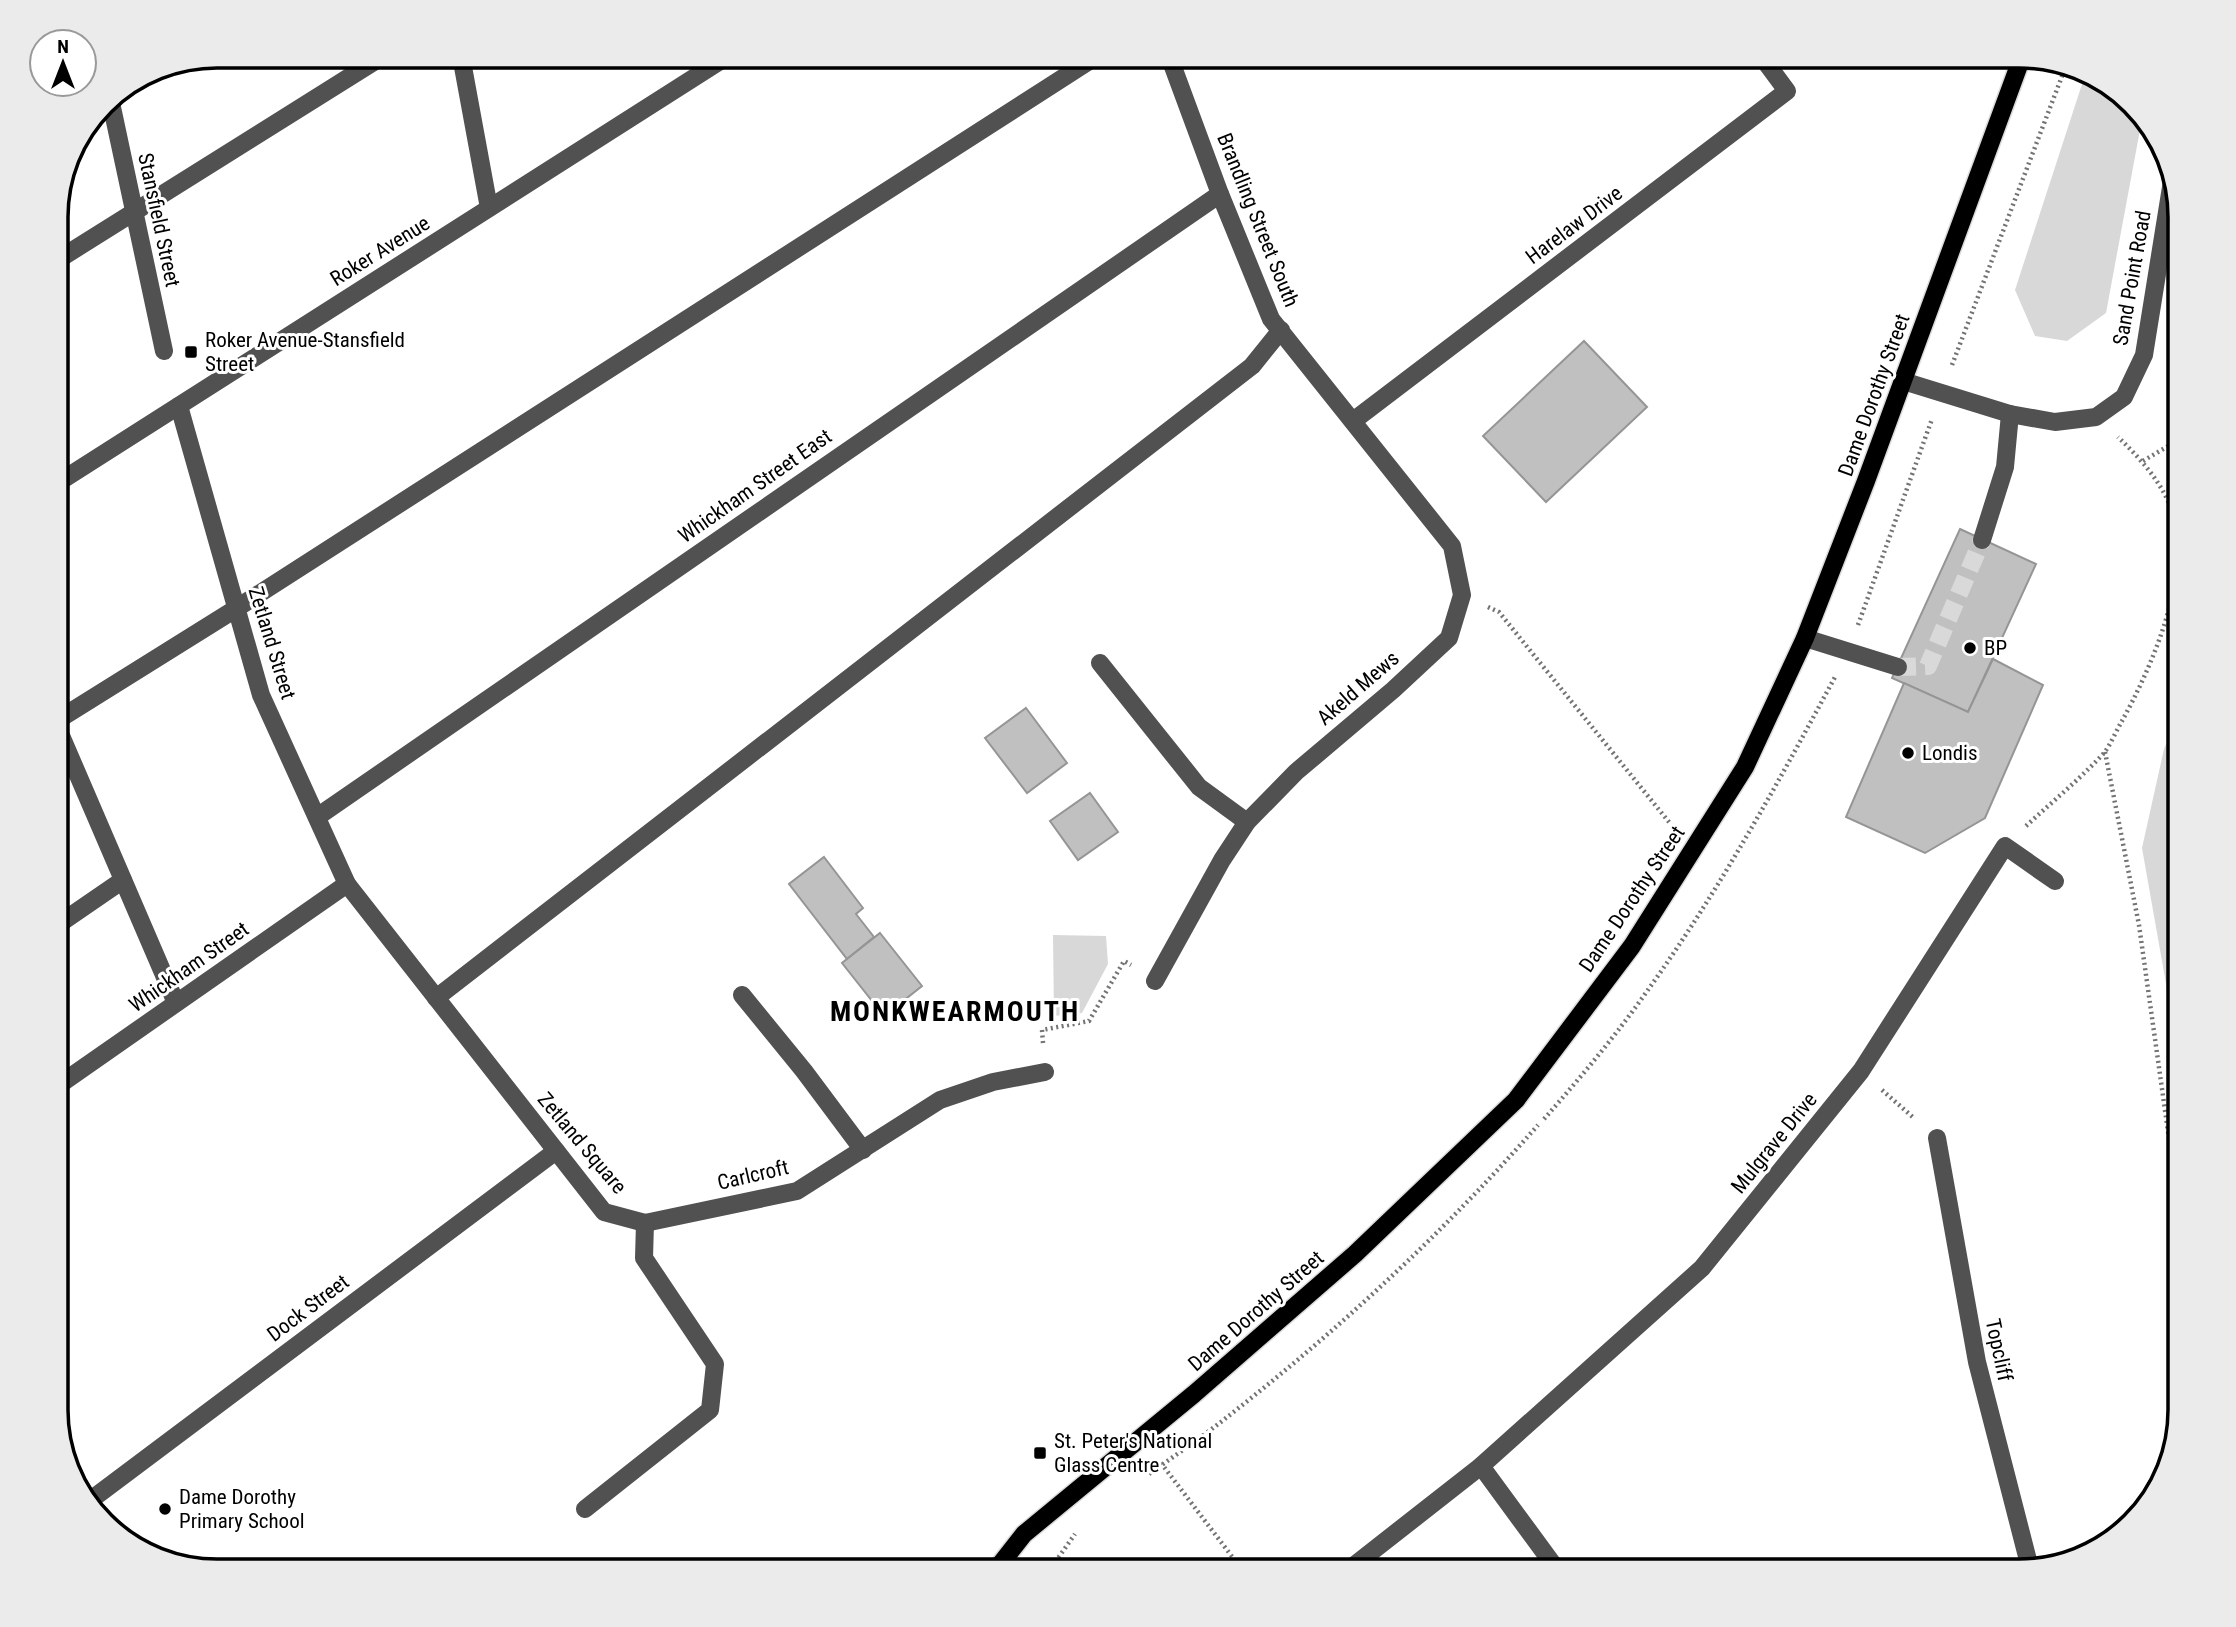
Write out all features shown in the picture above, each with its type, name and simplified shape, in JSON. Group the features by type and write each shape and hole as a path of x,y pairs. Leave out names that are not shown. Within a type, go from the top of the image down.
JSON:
{"main road":[{"name":"Dame Dorothy Street","path":"1004,1559 1024,1534 1194,1394 1355,1254 1516,1100 1632,946 1745,766 1805,638 2018,68"}],"street":[{"name":"Brandling Street South","path":"1174,68 1220,194 1271,318 1353,421"},
{"name":"Harelaw Drive","path":"1353,421 1787,91 1770,68"},
{"path":"69,253 362,69"},
{"path":"462,69 489,208"},
{"name":"Roker Avenue","path":"69,476 708,69"},
{"path":"69,714 1077,69"},
{"name":"Stansfield Street","path":"113,111 164,351"},
{"name":"Whickham Street East","path":"317,817 1220,194"},
{"name":"Sand Point Road","path":"1903,381 2010,414 2055,422 2096,417 2124,397 2144,355 2167,210"},
{"path":"436,998 1252,366 1281,330"},
{"name":"Zetland Street","path":"179,406 261,695 347,884"},
{"path":"1982,540 2005,467 2010,414"},
{"name":"Akeld Mews","path":"1155,981 1222,860 1247,822 1296,772 1393,690 1449,638 1462,595 1452,546 1353,421"},
{"path":"1805,638 1898,667"},
{"path":"1100,663 1199,787 1247,822"},
{"path":"69,753 176,1003"},
{"path":"2005,846 2054,881"},
{"name":"Mulgrave Drive","path":"1362,1559 1481,1466 1702,1268 1861,1071 2005,846"},
{"path":"69,917 123,880"},
{"name":"Zetland Square","path":"347,884 604,1212 645,1223"},
{"name":"Whickham Street","path":"69,1078 347,884"},
{"path":"742,995 804,1071 863,1150"},
{"name":"Carlcroft","path":"645,1223 797,1191 940,1100 993,1082 1045,1072"},
{"name":"Topcliff","path":"1937,1138 1977,1362 2027,1558"},
{"name":"Dock Street","path":"96,1496 556,1151"},
{"path":"585,1509 710,1410 715,1364 644,1258 645,1223"},
{"path":"1481,1466 1549,1559"}],"path":[{"path":"1941,393 2063,75"},
{"path":"2096,417 2143,461 2168,500"},
{"path":"2143,461 2168,446"},
{"path":"1462,595 1499,612 1692,850"},
{"path":"2005,846 2105,751 2139,690 2163,630 2168,609"},
{"path":"2105,751 2139,925 2168,1132"},
{"path":"1045,1072 1042,1030 1089,1021 1124,961 1155,981"},
{"path":"1861,1071 1937,1138"},
{"path":"1142,1436 1234,1559"}],"shaded area":[{"path":"2082,83 2117,105 2140,130 2106,313 2067,341 2035,336 2015,290"},
{"path":"2168,740 2168,995 2142,848"},
{"path":"1053,935 1106,936 1108,964 1082,1013 1054,1016"}],"building":[{"path":"1584,341 1647,407 1546,502 1483,436"},
{"path":"1960,529 2036,564 1968,712 1892,678"},
{"path":"1993,659 2043,685 1985,818 1925,853 1846,817 1904,683 1968,712"},
{"path":"1026,708 1067,763 1027,793 985,738"},
{"path":"1090,793 1118,832 1078,860 1050,821"},
{"path":"824,857 863,908 856,914 874,937 847,959 789,884"},
{"path":"880,933 922,986 884,1016 842,963"}],"tunnel":[{"path":"1898,667 1928,666 1982,540"}],"place":[{"name":"Roker Avenue-Stansfield Street","path":"191,352"},
{"name":"BP","path":"1970,648"},
{"name":"Londis","path":"1908,753"},
{"name":"St. Peter's National Glass Centre","path":"1040,1453"},
{"name":"Dame Dorothy Primary School","path":"165,1509"}],"district":[{"name":"MONKWEARMOUTH","path":"955,1011"}]}
